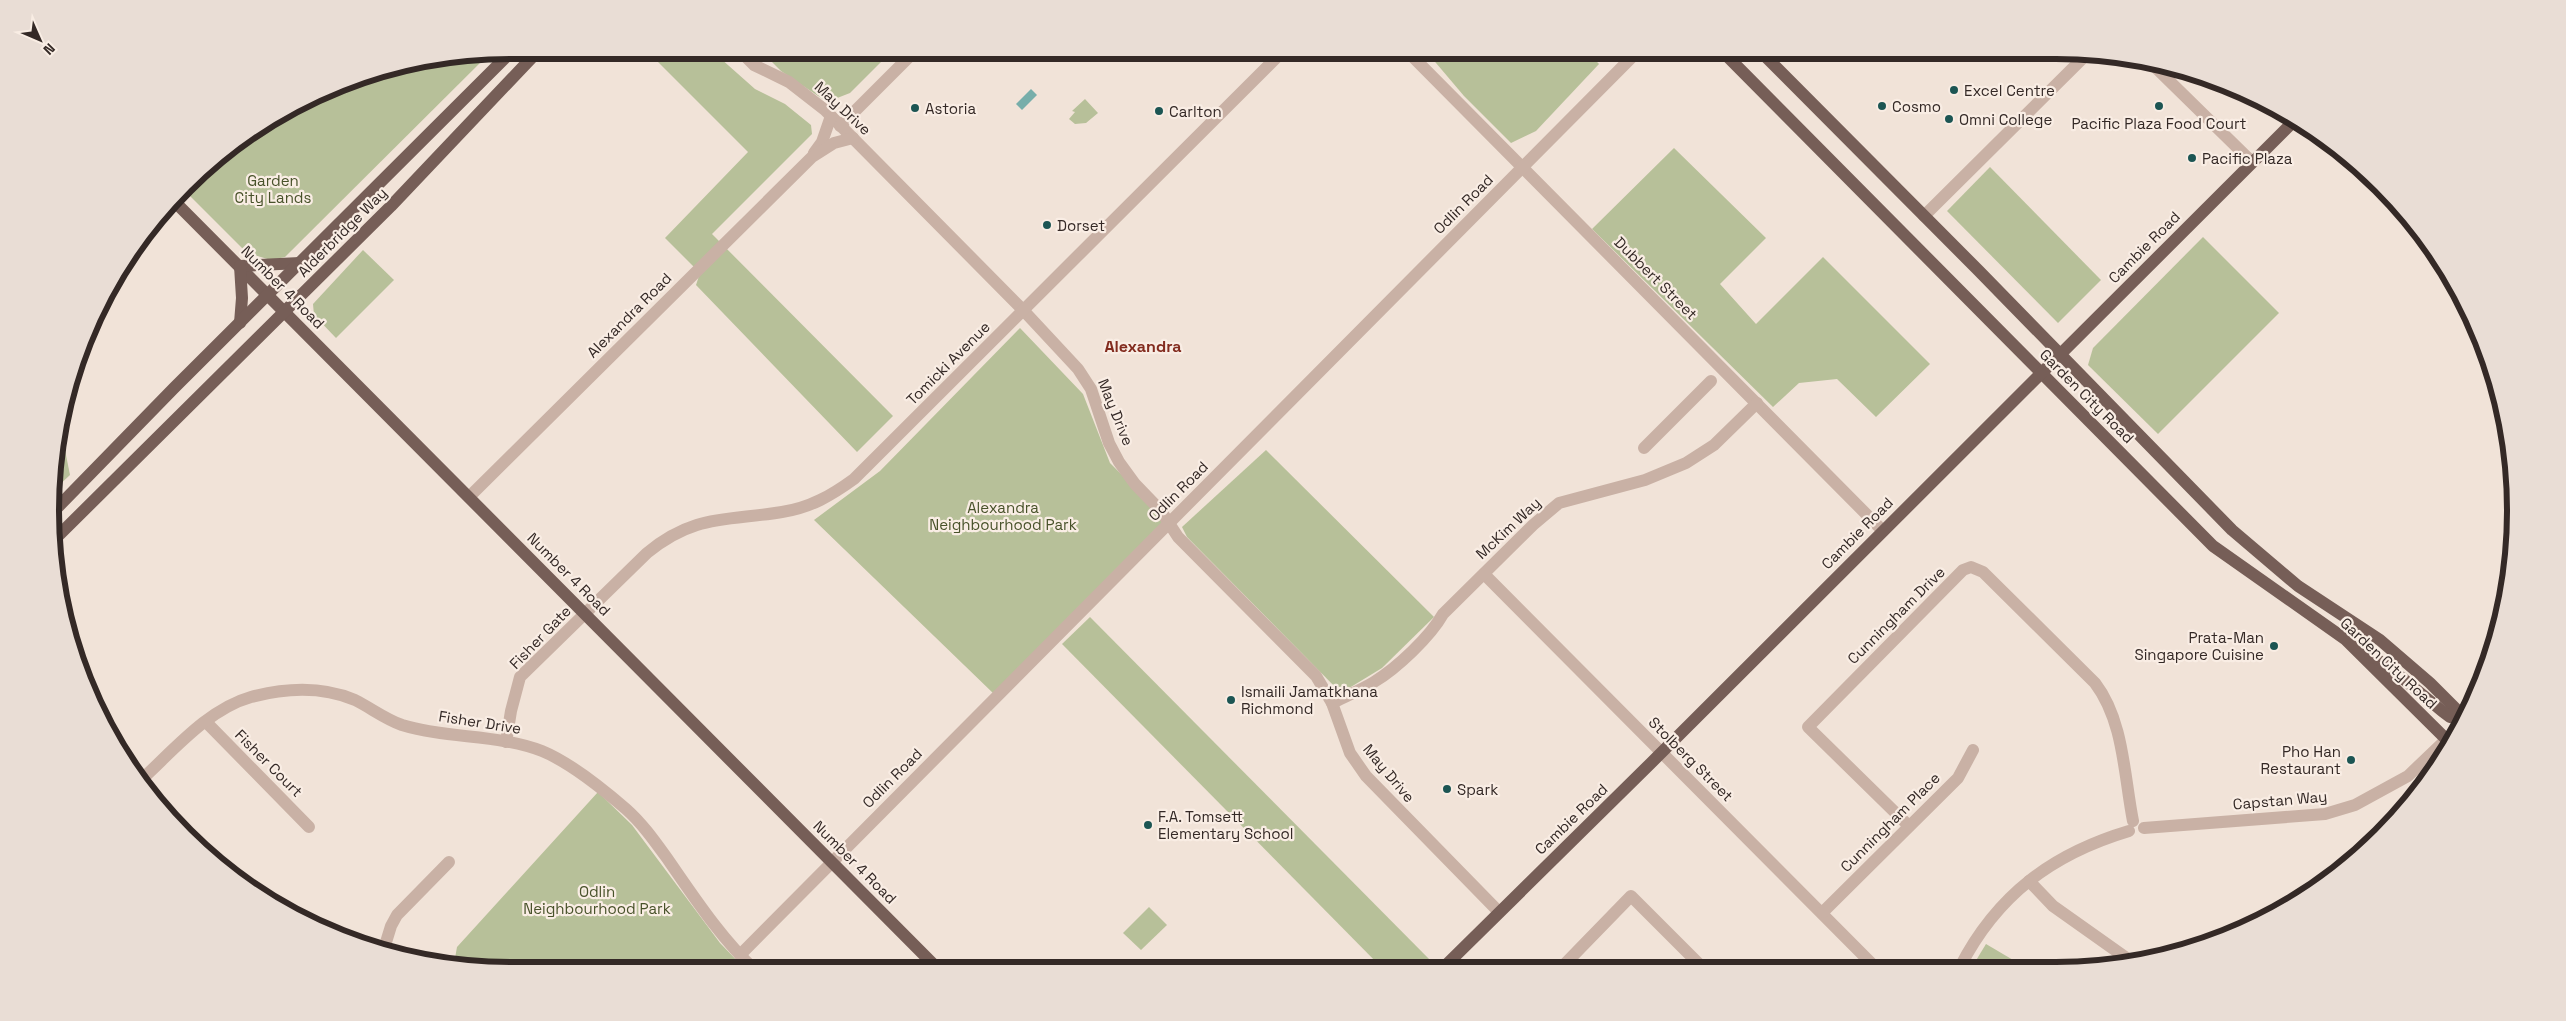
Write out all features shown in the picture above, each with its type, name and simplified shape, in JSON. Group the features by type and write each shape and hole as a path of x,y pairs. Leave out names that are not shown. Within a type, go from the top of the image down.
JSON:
{"main road":[{"name":"Alderbridge Way","path":"59,506 504,59"},
{"name":"Alderbridge Way","path":"60,534 391,206 530,59"},
{"name":"Garden City Road","path":"1730,59 2040,374 2213,546 2344,639 2447,736"},
{"name":"Garden City Road","path":"1768,59 2232,530 2298,586 2380,640 2430,683 2460,713"},
{"name":"Cambie Road","path":"1449,962 1662,753 2290,125"},
{"name":"Number 4 Road","path":"179,205 931,962"},
{"path":"240,323 242,298 240,266 300,263"},
{"path":"2344,639 2389,667 2446,714 2457,717"}],"street":[{"name":"May Drive","path":"748,59 754,65 789,82 809,96 831,116 1024,310 1078,369 1091,389 1118,462 1169,523 1178,537 1316,676 1332,702 1350,753 1366,776 1499,912"},
{"path":"840,126 907,59"},
{"name":"Tomicki Avenue","path":"585,613 647,553 664,539 680,530 722,518 783,512 831,496 854,479 1275,59"},
{"name":"Dubbert Street","path":"1415,59 1883,530"},
{"name":"Odlin Road","path":"740,955 1630,59"},
{"path":"1924,216 2080,60"},
{"path":"2159,71 2252,162"},
{"name":"Alexandra Road","path":"470,498 812,157 822,142 831,116"},
{"name":"Alexandra Road","path":"812,157 834,143 853,138"},
{"path":"1644,448 1711,381"},
{"name":"McKim Way","path":"1332,702 1374,682 1393,668 1484,574 1559,503 1644,480 1686,463 1714,445 1756,403"},
{"name":"Cunningham Drive","path":"1909,826 1808,727 1963,570 1971,567 1983,572 2095,683 2104,696 2114,717 2135,827"},
{"name":"Stolberg Street","path":"1484,574 1823,912 1870,962"},
{"name":"Fisher Gate","path":"506,742 511,711 520,677 585,613"},
{"name":"Fisher Drive","path":"145,776 220,712 250,698 276,691 300,689 317,690 354,700 391,720 420,729 506,742 543,751 626,809 658,846 719,933 747,962"},
{"name":"Fisher Court","path":"206,722 309,827"},
{"name":"Capstan Way","path":"1963,962 1980,931 2011,897 2029,881 2092,842 2135,827 2325,814 2355,805 2393,786 2438,749"},
{"name":"Cunningham Place","path":"1823,912 1958,778 1973,750"},
{"path":"385,944 390,926 397,915 449,862"},
{"path":"2029,881 2053,906 2124,957"},
{"path":"1567,962 1631,896 1697,962"}],"green space":[{"path":"655,59 721,59 755,89 785,104 811,125 812,134 712,234 893,416 857,452 696,285 700,273 665,238 748,152"},
{"path":"884,59 850,93 827,102 781,71 770,60"},
{"path":"1433,59 1594,59 1599,64 1536,131 1511,143 1464,96"},
{"name":"Garden City Lands","path":"483,60 285,257 271,260 247,253 188,194 235,152 285,119 338,93 394,74 422,67"},
{"path":"1085,99 1098,113 1086,123 1075,124 1069,119 1075,112 1072,111"},
{"path":"1674,148 1766,238 1720,284 1756,324 1823,257 1930,364 1876,417 1837,379 1799,383 1773,407 1592,229"},
{"path":"1990,167 2101,280 2058,323 1947,211"},
{"path":"2203,237 2279,313 2158,434 2088,365 2093,348"},
{"path":"363,250 394,280 336,338 314,315 313,304"},
{"name":"Alexandra Neighbourhood Park","path":"1020,328 1083,394 1110,463 1166,519 994,694 814,520 880,471"},
{"path":"64,445 70,475 60,484"},
{"path":"1266,450 1434,617 1382,668 1341,693 1187,537 1182,527"},
{"path":"1090,617 1432,962 1376,962 1062,644"},
{"name":"Odlin Neighbourhood Park","path":"598,792 632,825 720,943 738,962 481,961 455,958 457,947"},
{"path":"1149,907 1167,925 1141,950 1123,933"},
{"path":"1986,944 2017,962 1975,962"}],"water":[{"path":"1031,89 1037,95 1022,110 1016,104"}],"place":[{"name":"Excel Centre","path":"1954,90"},
{"name":"Cosmo","path":"1882,106"},
{"name":"Pacific Plaza Food Court","path":"2159,106"},
{"name":"Astoria","path":"915,108"},
{"name":"Carlton","path":"1159,111"},
{"name":"Omni College","path":"1949,119"},
{"name":"Pacific Plaza","path":"2192,158"},
{"name":"Dorset","path":"1047,225"},
{"name":"Prata-Man Singapore Cuisine","path":"2274,646"},
{"name":"Ismaili Jamatkhana Richmond","path":"1231,700"},
{"name":"Pho Han Restaurant","path":"2351,760"},
{"name":"Spark","path":"1447,789"},
{"name":"F.A. Tomsett Elementary School","path":"1148,825"}],"district":[{"name":"Alexandra","path":"1143,346"}]}
